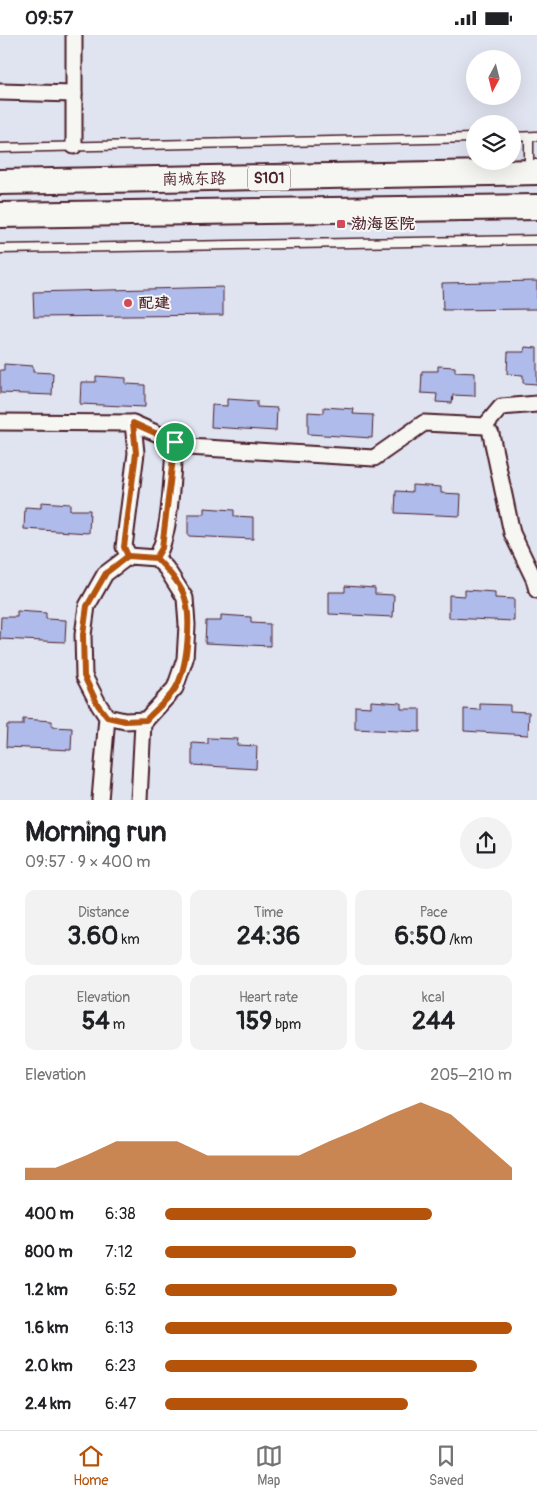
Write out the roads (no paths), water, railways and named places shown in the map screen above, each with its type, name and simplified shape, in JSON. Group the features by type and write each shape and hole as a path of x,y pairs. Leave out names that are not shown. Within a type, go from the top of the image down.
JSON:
{"main road":[{"name":"南城东路","path":"0,183 533,172"},
{"path":"380,176 381,209"},
{"name":"南城东路","path":"0,215 537,207"}],"street":[{"path":"74,35 74,147"},
{"path":"0,92 74,94"},
{"path":"0,422 133,423 188,447 374,458 424,423 485,426 502,407 537,404"},
{"path":"128,556 124,547 136,453 133,423"},
{"path":"491,434 512,533 534,579 537,590"},
{"path":"156,558 162,548 166,525 175,442"},
{"path":"139,800 144,723 175,688 185,659 188,625 185,598 166,568 156,558 128,556 106,573 87,606 83,635 84,676 98,705 107,717 125,721 146,720"},
{"path":"100,800 107,717"}],"lane":[{"path":"533,136 533,172"},
{"path":"0,148 466,138"},
{"path":"0,249 537,240"}],"place":[{"name":"渤海医院","path":"341,224"},
{"name":"配建","path":"128,303"}]}
